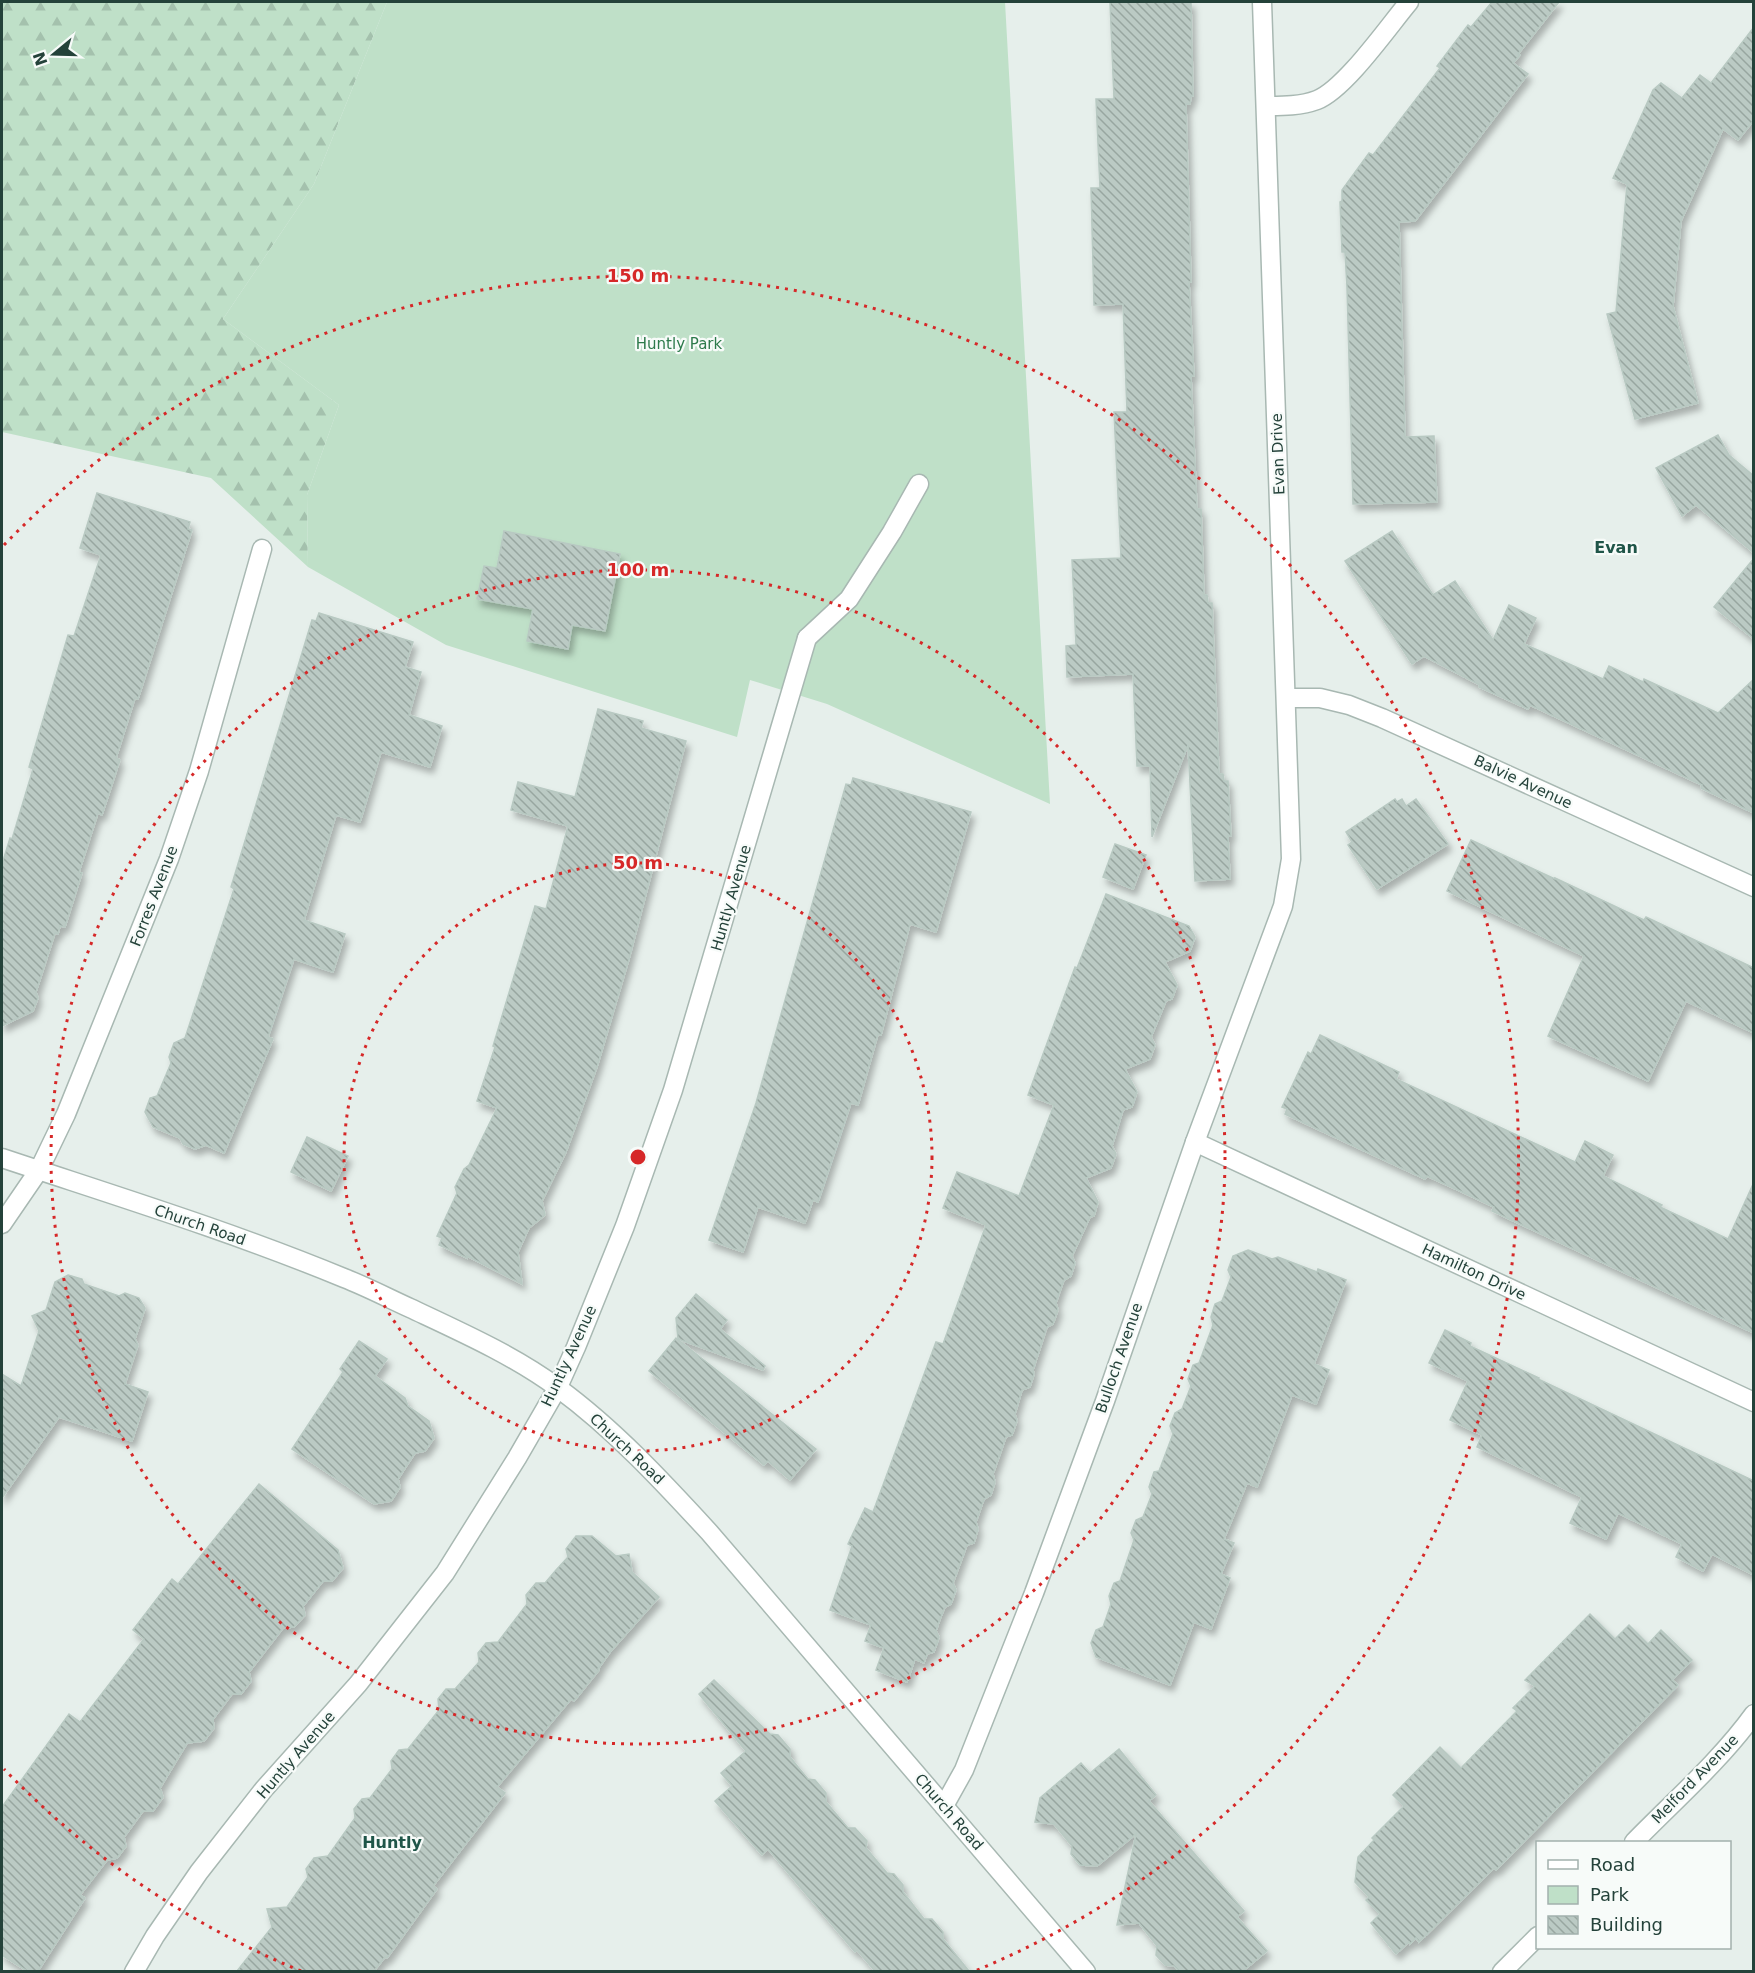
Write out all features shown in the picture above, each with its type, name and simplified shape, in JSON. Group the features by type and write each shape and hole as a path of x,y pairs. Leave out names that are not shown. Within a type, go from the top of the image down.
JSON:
{"street":[{"name":"Evan Drive","path":"1262,2 1291,859 1283,906"},
{"path":"1266,106 1293,105 1318,100 1340,85 1409,2"},
{"name":"Huntly Avenue","path":"134,1971 155,1936 200,1872 264,1789 358,1684 445,1573 517,1458 558,1387 625,1226 673,1090 807,638 849,599 892,532 919,484"},
{"name":"Forres Avenue","path":"2,1224 39,1170 66,1114 169,859 199,771 262,549"},
{"name":"Balvie Avenue","path":"1287,698 1320,698 1348,705 1382,718 1754,887"},
{"name":"Bulloch Avenue","path":"944,1806 964,1770 1034,1593 1105,1401 1195,1142 1283,906"},
{"name":"Hamilton Drive","path":"1195,1142 1754,1402"},
{"name":"Church Road","path":"2,1158 286,1255 346,1279 462,1332 558,1387 605,1426 665,1485 716,1541 1083,1971"},
{"name":"Melford Avenue","path":"1635,1841 1693,1783 1754,1714"},
{"path":"1502,1971 1536,1938"}],"green space":[{"path":"2,2 387,2 314,184 223,319 339,405 307,495 308,567 211,478 2,432"},
{"name":"Huntly Park","path":"387,2 1005,2 1050,804 827,704 750,680 737,737 446,645 308,567 307,495 339,405 223,319 314,184"}],"building":[{"path":"1110,2 1191,2 1193,96 1191,96 1190,104 1186,104 1191,282 1189,282 1194,376 1191,376 1197,509 1201,509 1204,595 1207,595 1208,603 1212,603 1219,774 1223,774 1224,781 1228,781 1231,836 1228,836 1230,879 1195,881 1188,745 1152,837 1150,766 1137,766 1133,674 1067,677 1066,646 1076,645 1072,560 1121,558 1114,412 1127,412 1123,304 1094,305 1091,188 1100,188 1096,99 1114,99"},
{"path":"1492,2 1559,2 1513,63 1528,74 1415,221 1399,222 1405,437 1434,436 1437,502 1353,504 1347,287 1345,252 1342,252 1340,202 1342,201 1342,190 1369,153 1373,155 1440,68 1437,66 1468,25 1471,27"},
{"path":"1754,27 1754,120 1738,140 1723,129 1681,221 1673,306 1698,403 1635,419 1607,314 1616,312 1627,184 1613,178 1653,90 1661,83 1682,98 1700,75 1711,83"},
{"path":"1718,435 1729,455 1754,476 1754,553 1696,505 1682,516 1656,468"},
{"path":"97,493 190,522 188,529 192,530 138,699 135,698 116,758 120,760 102,815 98,813 79,872 82,873 65,927 60,926 58,934 55,933 36,992 38,998 33,1011 2,1026 2,864 33,769 29,767 68,635 74,636 101,555 80,548"},
{"path":"504,531 620,554 605,631 572,625 568,649 527,641 533,609 477,599 484,566 497,568"},
{"path":"1392,531 1433,595 1455,581 1493,640 1509,605 1536,618 1524,644 1603,679 1609,666 1643,682 1644,679 1718,713 1754,679 1754,813 1701,788 1702,785 1530,705 1528,709 1479,687 1480,685 1424,656 1412,664 1345,561"},
{"path":"1754,558 1754,639 1714,607"},
{"path":"319,613 413,642 405,667 421,672 409,715 442,726 430,767 381,752 360,822 336,815 304,920 345,934 333,972 294,959 268,1037 273,1039 224,1153 206,1145 195,1149 183,1144 180,1138 153,1127 145,1112 150,1098 157,1096 171,1063 169,1057 174,1043 185,1038 234,889 231,887 312,620 316,621"},
{"path":"598,709 643,721 641,728 686,741 629,959 597,1067 566,1152 542,1201 545,1215 529,1228 518,1252 522,1284 467,1256 467,1258 439,1245 442,1238 437,1236 457,1193 455,1187 464,1169 469,1165 497,1108 477,1101 495,1047 493,1046 535,906 546,909 568,826 511,810 518,782 575,797"},
{"path":"853,778 971,812 936,932 910,924 881,1035 878,1034 858,1105 851,1103 818,1202 813,1200 805,1223 758,1207 743,1252 709,1240 756,1103 846,784 851,785"},
{"path":"1395,799 1397,802 1402,799 1406,806 1416,799 1448,844 1377,889 1348,845 1352,842 1346,832"},
{"path":"1471,840 1644,920 1646,917 1754,968 1754,1033 1686,1001 1648,1081 1548,1036 1584,956 1447,891"},
{"path":"1115,844 1146,855 1133,889 1103,877"},
{"path":"1106,894 1189,926 1195,937 1190,951 1165,962 1177,985 1172,999 1166,1001 1151,1037 1155,1045 1150,1059 1125,1069 1137,1092 1132,1107 1123,1110 1112,1146 1116,1154 1111,1168 1086,1178 1098,1202 1094,1216 1090,1217 1072,1256 1075,1263 1071,1276 1064,1280 1056,1303 1058,1310 1053,1324 1047,1327 1030,1387 1022,1390 1015,1414 1017,1421 1012,1435 1006,1437 993,1474 995,1482 991,1495 984,1499 976,1522 978,1529 974,1543 967,1545 953,1583 956,1590 951,1604 945,1607 940,1619 936,1631 939,1637 934,1652 927,1654 924,1663 915,1659 907,1682 876,1670 884,1648 865,1641 871,1625 830,1610 852,1546 848,1544 865,1508 873,1512 936,1342 943,1344 986,1225 943,1208 957,1172 1019,1196 1054,1105 1028,1095 1075,967 1077,968"},
{"path":"1320,1035 1399,1072 1396,1079 1575,1162 1585,1141 1613,1155 1603,1176 1662,1205 1660,1207 1728,1239 1754,1182 1754,1333 1492,1211 1494,1207 1460,1191 1427,1176 1425,1179 1285,1114 1287,1109 1282,1107 1308,1052 1311,1054"},
{"path":"307,1137 348,1156 331,1191 291,1172"},
{"path":"1248,1250 1272,1259 1278,1257 1317,1272 1318,1269 1346,1280 1314,1364 1329,1370 1316,1404 1292,1395 1257,1487 1247,1483 1224,1539 1234,1543 1221,1574 1230,1578 1211,1629 1194,1622 1170,1685 1096,1657 1091,1643 1096,1630 1103,1627 1111,1604 1109,1596 1114,1583 1120,1581 1134,1540 1131,1533 1136,1520 1143,1517 1152,1494 1149,1487 1154,1472 1159,1471 1173,1434 1170,1426 1175,1413 1182,1409 1191,1386 1188,1379 1193,1365 1199,1363 1213,1325 1211,1317 1215,1304 1222,1301 1231,1277 1228,1270 1233,1256"},
{"path":"68,1275 82,1279 84,1284 119,1296 125,1293 139,1298 145,1308 135,1339 138,1345 125,1384 148,1392 132,1441 59,1417 2,1498 2,1374 21,1386 39,1331 32,1316 46,1310 55,1282"},
{"path":"696,1294 727,1320 720,1329 765,1366 763,1370 678,1339 676,1318"},
{"path":"1445,1330 1471,1343 1470,1346 1754,1481 1754,1575 1712,1554 1703,1571 1676,1557 1682,1544 1618,1513 1606,1539 1570,1523 1582,1497 1477,1447 1482,1435 1450,1420 1468,1381 1429,1363"},
{"path":"676,1338 816,1449 790,1480 768,1461 764,1465 649,1371"},
{"path":"359,1341 387,1359 375,1376 405,1398 408,1406 429,1421 434,1438 425,1451 415,1453 398,1479 400,1487 391,1501 374,1504 292,1449 343,1372 340,1369"},
{"path":"259,1484 338,1550 343,1568 332,1581 323,1581 303,1606 305,1615 294,1627 283,1628 249,1672 251,1681 241,1694 232,1694 213,1719 214,1728 204,1741 187,1743 160,1788 163,1797 153,1811 143,1811 124,1837 126,1846 117,1858 107,1860 80,1895 85,1898 38,1971 27,1971 2,1955 2,1807 69,1714 80,1722 144,1639 133,1630 172,1579 178,1584"},
{"path":"576,1536 592,1536 616,1556 629,1554 632,1572 659,1597 610,1652 574,1701 571,1699 497,1787 505,1793 433,1886 437,1889 387,1958 385,1957 374,1971 237,1971 272,1927 267,1909 287,1907 308,1877 306,1869 314,1858 328,1856 355,1818 354,1809 362,1799 370,1798 392,1769 391,1761 399,1750 408,1749 439,1710 438,1699 446,1689 455,1689 479,1662 478,1653 486,1643 498,1642 527,1604 526,1595 536,1583 545,1583 568,1557 566,1549"},
{"path":"1590,1614 1615,1639 1629,1625 1648,1644 1661,1630 1692,1660 1672,1680 1678,1685 1496,1870 1494,1868 1419,1942 1416,1938 1396,1954 1371,1923 1380,1914 1366,1900 1369,1897 1355,1882 1358,1857 1374,1840 1372,1838 1404,1806 1393,1795 1440,1747 1461,1768 1517,1711 1513,1708 1535,1686 1525,1680"},
{"path":"714,1680 770,1734 778,1735 790,1749 790,1757 798,1767 808,1779 815,1780 826,1793 826,1802 848,1828 855,1828 867,1841 866,1848 887,1873 894,1874 903,1885 903,1892 924,1919 932,1919 943,1932 943,1939 969,1971 875,1971 857,1950 855,1952 768,1849 762,1855 715,1801 732,1786 721,1773 746,1751 699,1694"},
{"path":"1119,1749 1156,1795 1149,1801 1244,1911 1237,1917 1267,1951 1243,1971 1179,1971 1174,1966 1165,1965 1156,1955 1157,1946 1139,1923 1117,1925 1136,1834 1097,1866 1080,1865 1071,1854 1072,1846 1054,1824 1035,1822 1040,1798 1081,1763 1090,1773"}],"district":[{"name":"Evan","path":"1616,547"},
{"name":"Huntly","path":"392,1842"}]}
